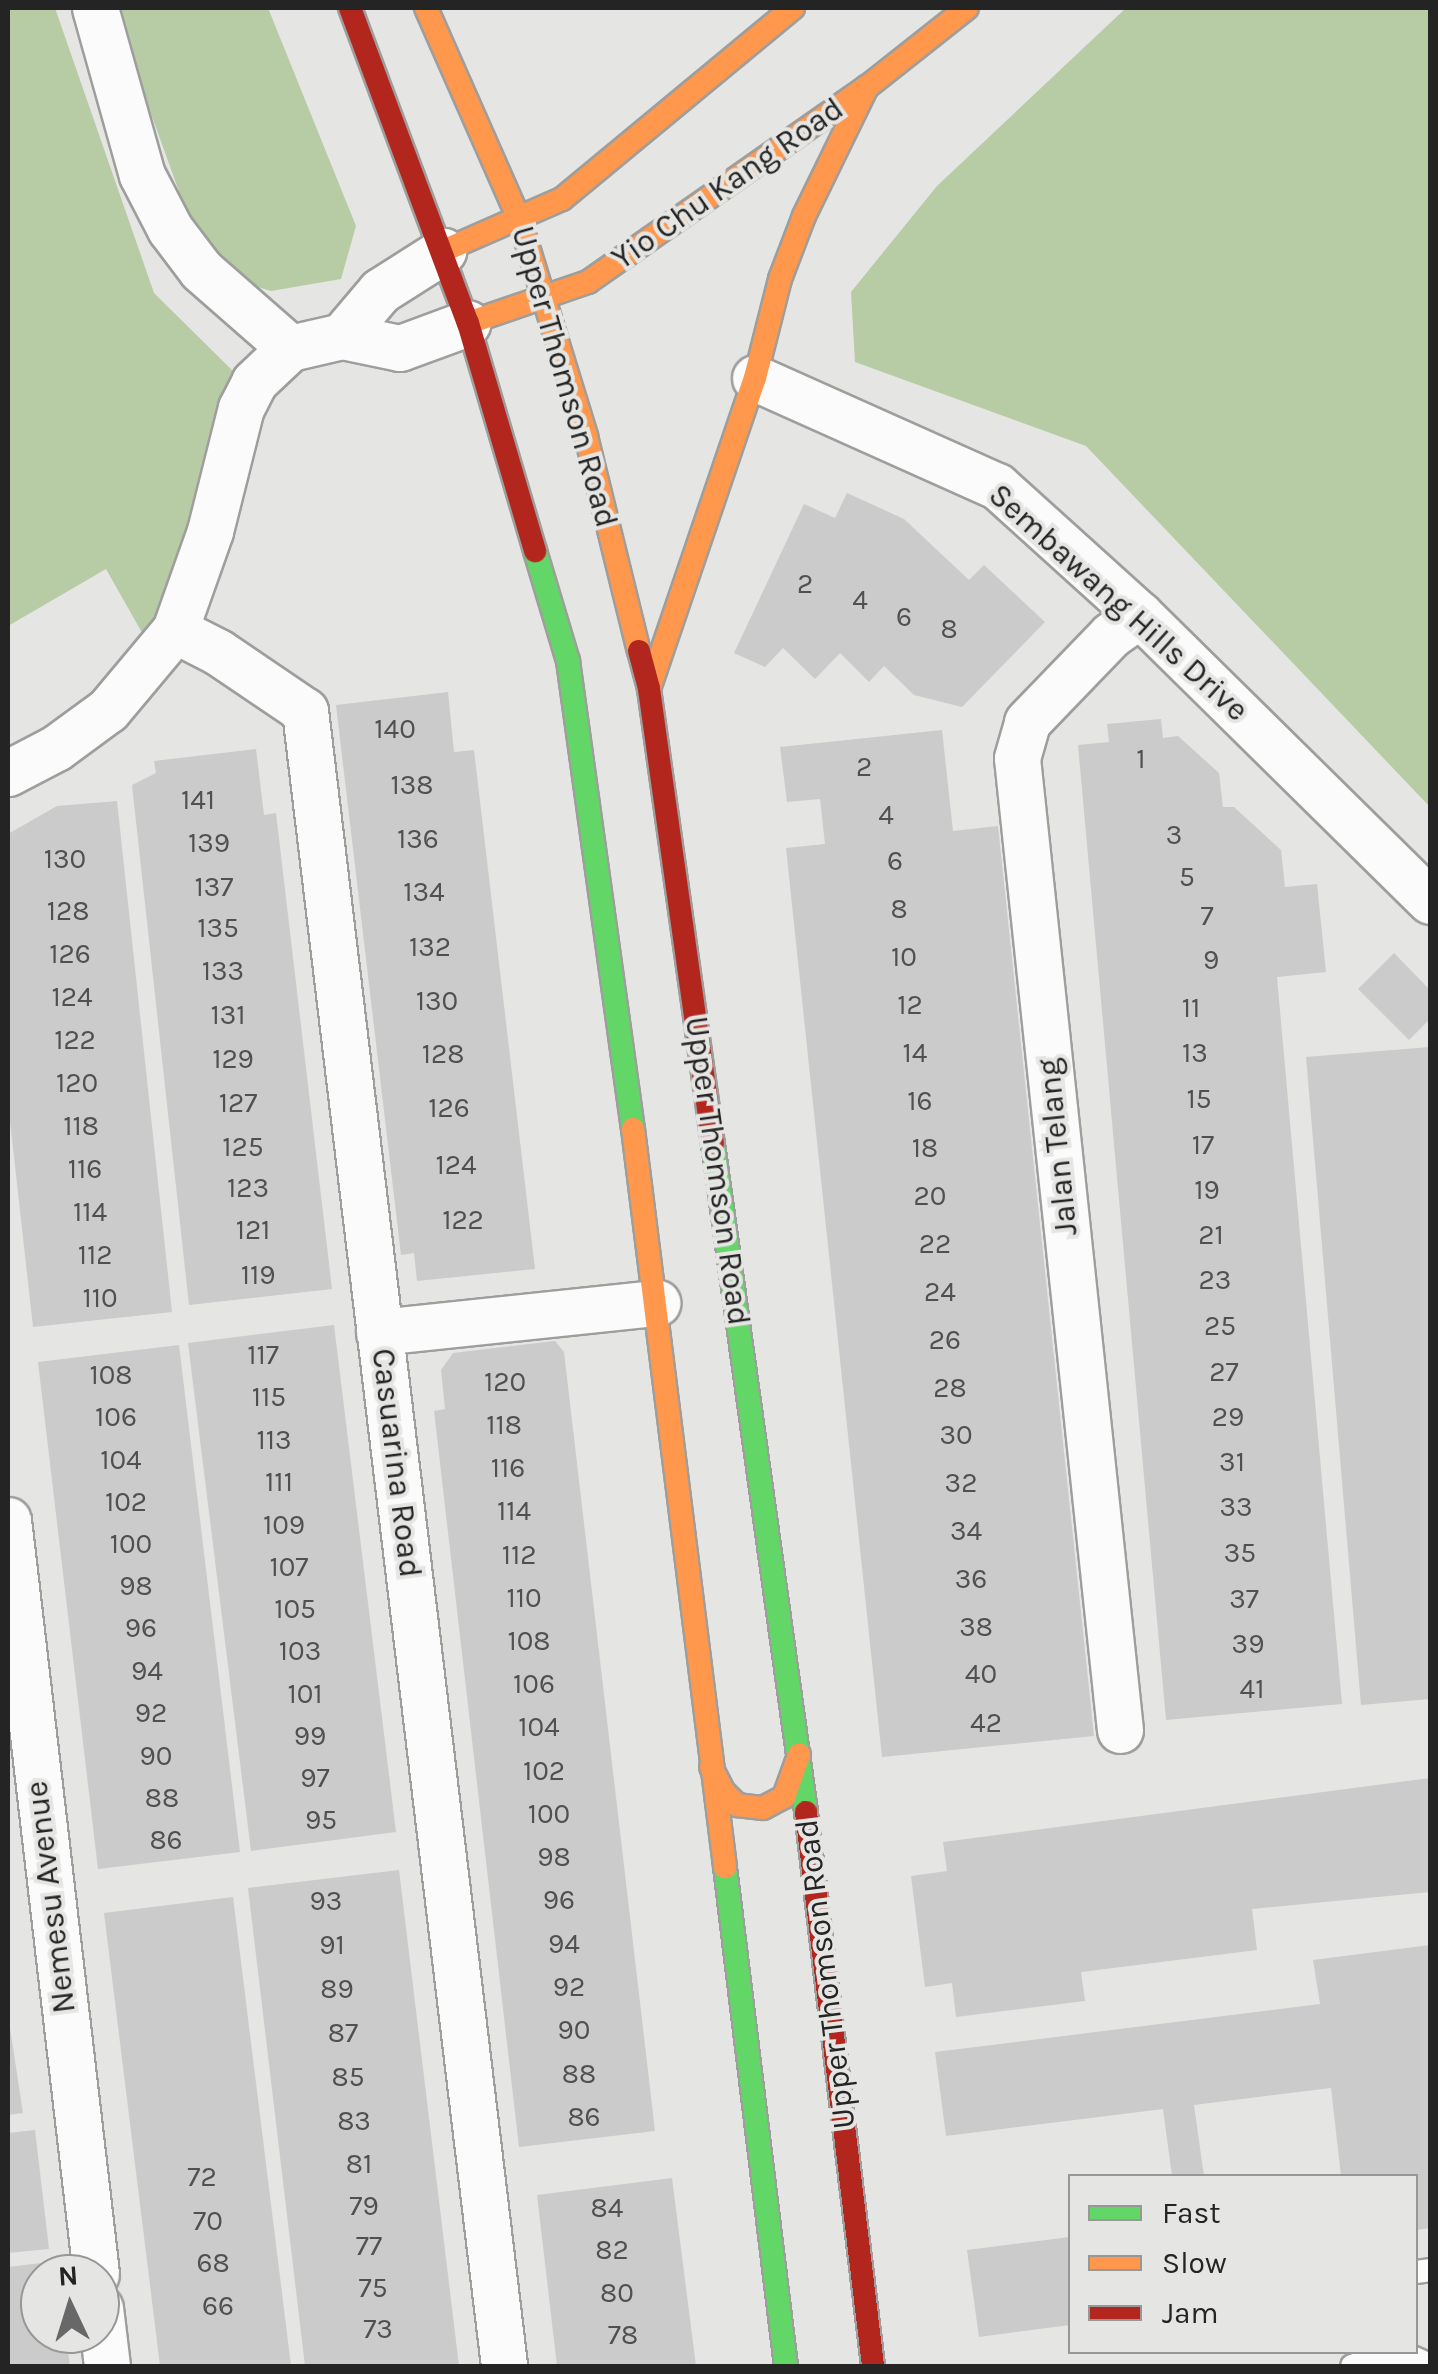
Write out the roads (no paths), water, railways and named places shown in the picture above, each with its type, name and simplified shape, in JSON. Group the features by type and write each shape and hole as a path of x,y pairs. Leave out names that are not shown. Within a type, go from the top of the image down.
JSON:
{"main road":[{"path":"350,8 444,251 568,661 657,1303 786,2366"},
{"name":"Upper Thomson Road","path":"426,8 520,221 546,300 586,436 649,689 799,1755 874,2366"},
{"path":"444,251 520,221 562,199 794,8"},
{"name":"Yio Chu Kang Road","path":"468,323 546,300 588,282 867,87 967,8"},
{"path":"649,689 756,378 780,278 804,216 867,87"},
{"path":"711,1767 723,1791 737,1805 763,1808 784,1798 799,1755"}],"street":[{"path":"95,8 142,175 170,229 201,270 290,348"},
{"path":"342,336 380,291 444,251"},
{"path":"8,773 56,748 108,710 175,630 210,531 242,408 254,382 290,348 342,336 400,348 468,323"},
{"name":"Sembawang Hills Drive","path":"756,378 997,486 1140,615 1430,901"},
{"name":"Jalan Telang","path":"1120,1730 1017,758 1027,722 1111,635 1140,615"},
{"name":"Casuarina Road","path":"175,630 218,652 305,711 504,2366"},
{"path":"379,1332 657,1303"},
{"name":"Nemesu Avenue","path":"8,1520 94,2254"}],"lane":[{"path":"1352,2366 1386,2354 1410,2356 1430,2364"}]}
